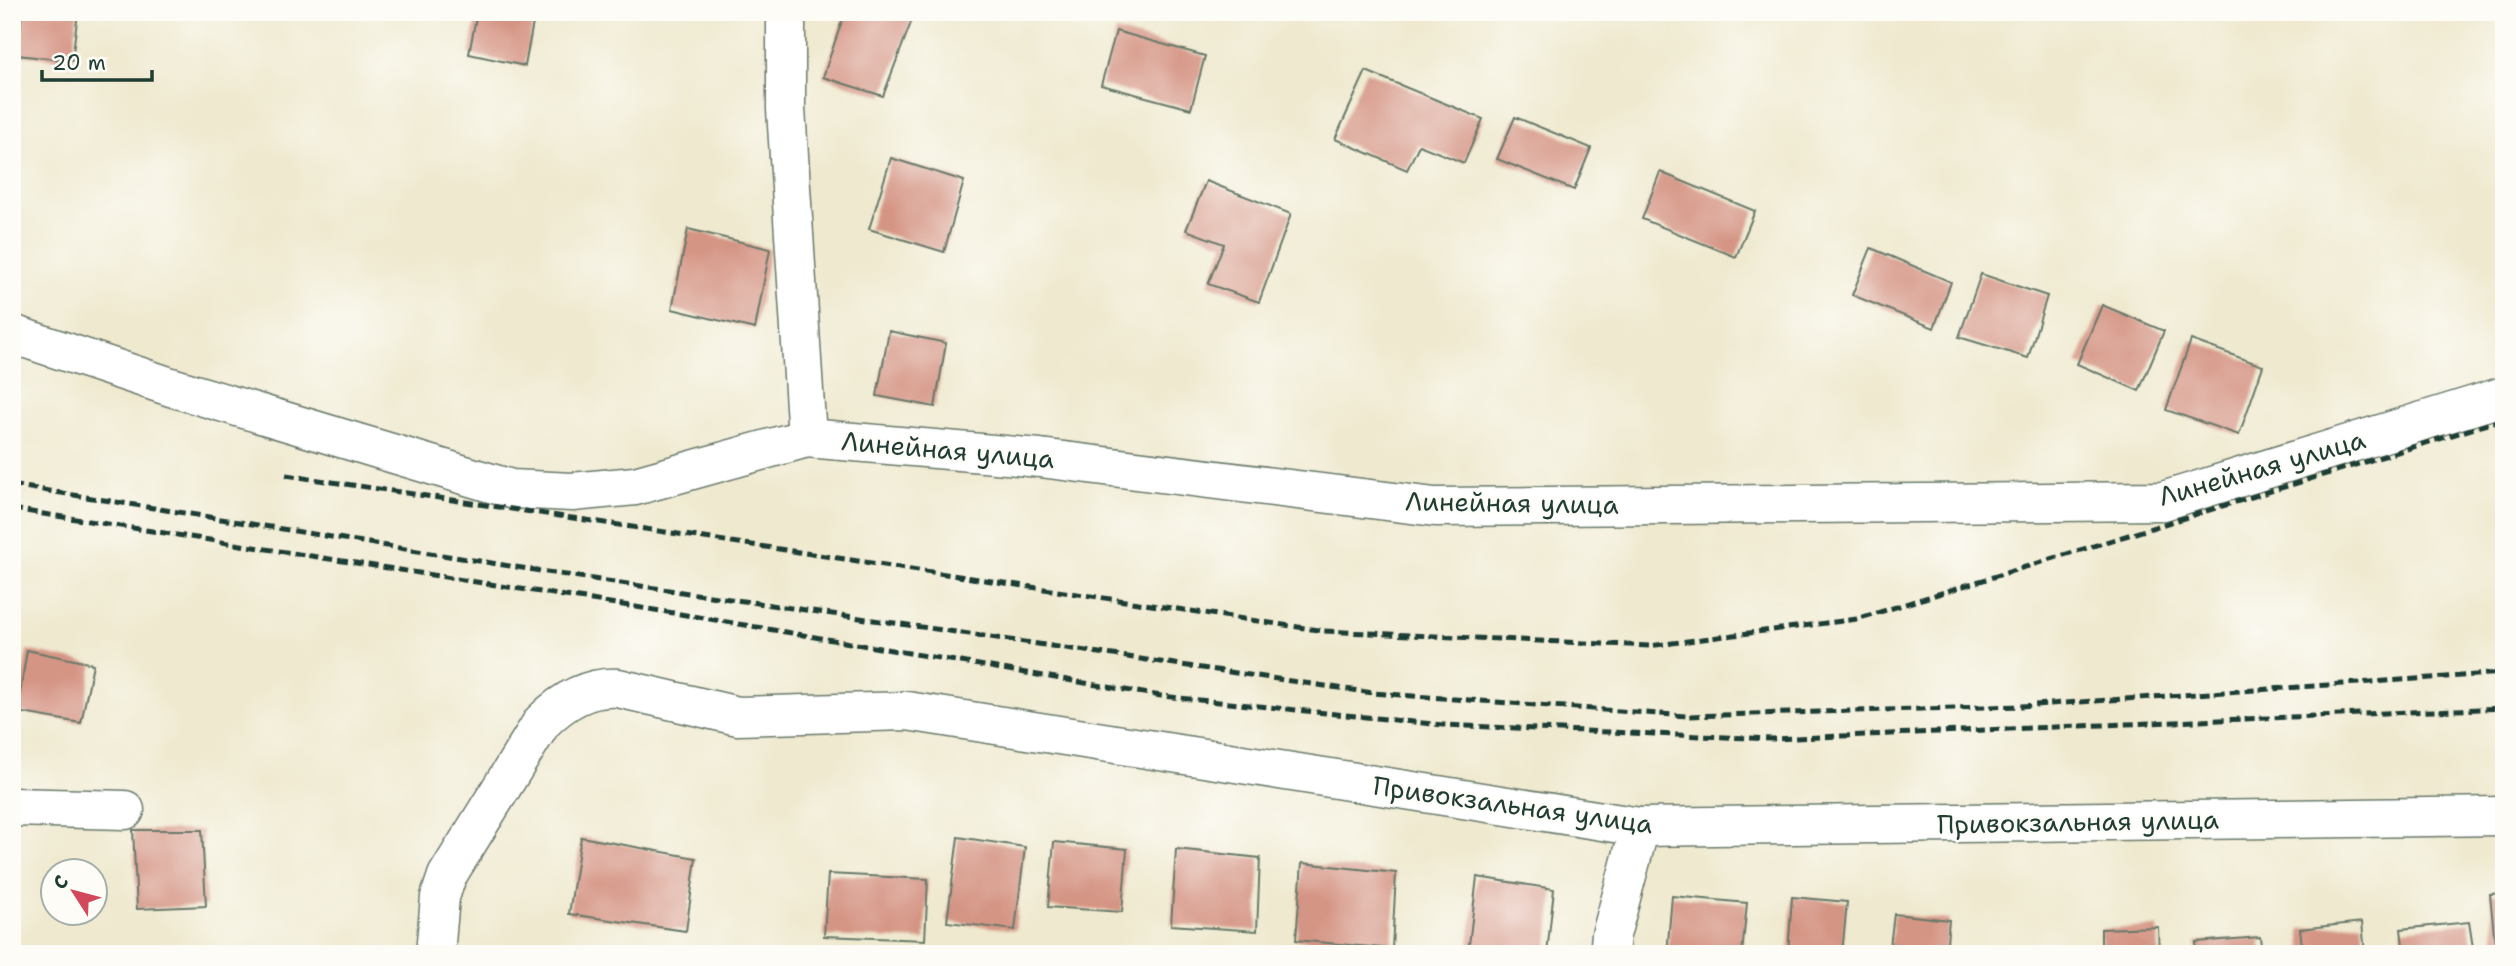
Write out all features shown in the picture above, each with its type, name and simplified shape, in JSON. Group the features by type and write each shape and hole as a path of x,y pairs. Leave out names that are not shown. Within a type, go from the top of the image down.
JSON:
{"street":[{"name":"Линейная улица","path":"786,12 786,109 807,438 1040,458 1435,507 2163,501 2504,396"},
{"path":"12,334 171,387 511,489 572,492 635,486 807,438"},
{"name":"Привокзальная улица","path":"435,954 440,897 447,876 542,722 569,700 586,691 602,687 618,688 738,716 907,711 1640,827 2504,816"},
{"path":"12,807 125,810"},
{"path":"1609,954 1611,935 1640,827"}],"building":[{"path":"22,12 78,12 72,61 17,55"},
{"path":"477,12 535,12 525,66 469,54"},
{"path":"845,12 915,12 883,96 823,77"},
{"path":"1116,31 1205,56 1191,109 1101,85"},
{"path":"1366,71 1483,119 1464,163 1419,145 1407,170 1335,139"},
{"path":"1515,117 1591,148 1574,190 1497,159"},
{"path":"891,158 964,181 944,252 869,229"},
{"path":"1660,172 1755,211 1736,257 1642,219"},
{"path":"1206,181 1291,214 1259,302 1208,284 1224,244 1186,230"},
{"path":"688,229 770,249 755,329 672,309"},
{"path":"1871,248 1951,282 1934,328 1852,295"},
{"path":"1981,274 2047,296 2028,358 1959,337"},
{"path":"2102,305 2164,331 2139,391 2077,364"},
{"path":"889,331 946,343 935,407 877,396"},
{"path":"2191,340 2263,366 2239,435 2166,410"},
{"path":"27,650 93,664 81,723 17,712"},
{"path":"133,830 202,830 206,906 137,909"},
{"path":"581,837 696,858 686,931 569,914"},
{"path":"958,837 1025,847 1015,930 947,922"},
{"path":"1054,842 1127,849 1122,912 1048,907"},
{"path":"1176,849 1260,858 1257,931 1171,925"},
{"path":"1302,863 1396,873 1392,949 1296,940"},
{"path":"828,874 928,879 925,940 824,936"},
{"path":"1477,877 1554,889 1547,954 1469,945"},
{"path":"2504,893 2504,954 2496,954 2490,894"},
{"path":"1672,896 1747,903 1742,954 1667,954"},
{"path":"1792,897 1847,902 1842,954 1788,954"},
{"path":"1894,914 1949,920 1946,954 1889,954"},
{"path":"2362,922 2365,954 2303,954 2300,929"},
{"path":"2469,922 2474,954 2404,954 2401,929"},
{"path":"2158,927 2159,954 2101,954 2101,929"},
{"path":"2260,937 2262,954 2197,954 2196,942"}],"railway":[{"path":"286,475 1324,631 1649,646 1857,619 2504,419"},
{"path":"12,485 559,574 1373,693 1687,716 2021,706 2504,673"},
{"path":"12,509 680,614 1161,696 1443,725 1772,739 2504,708"}]}
